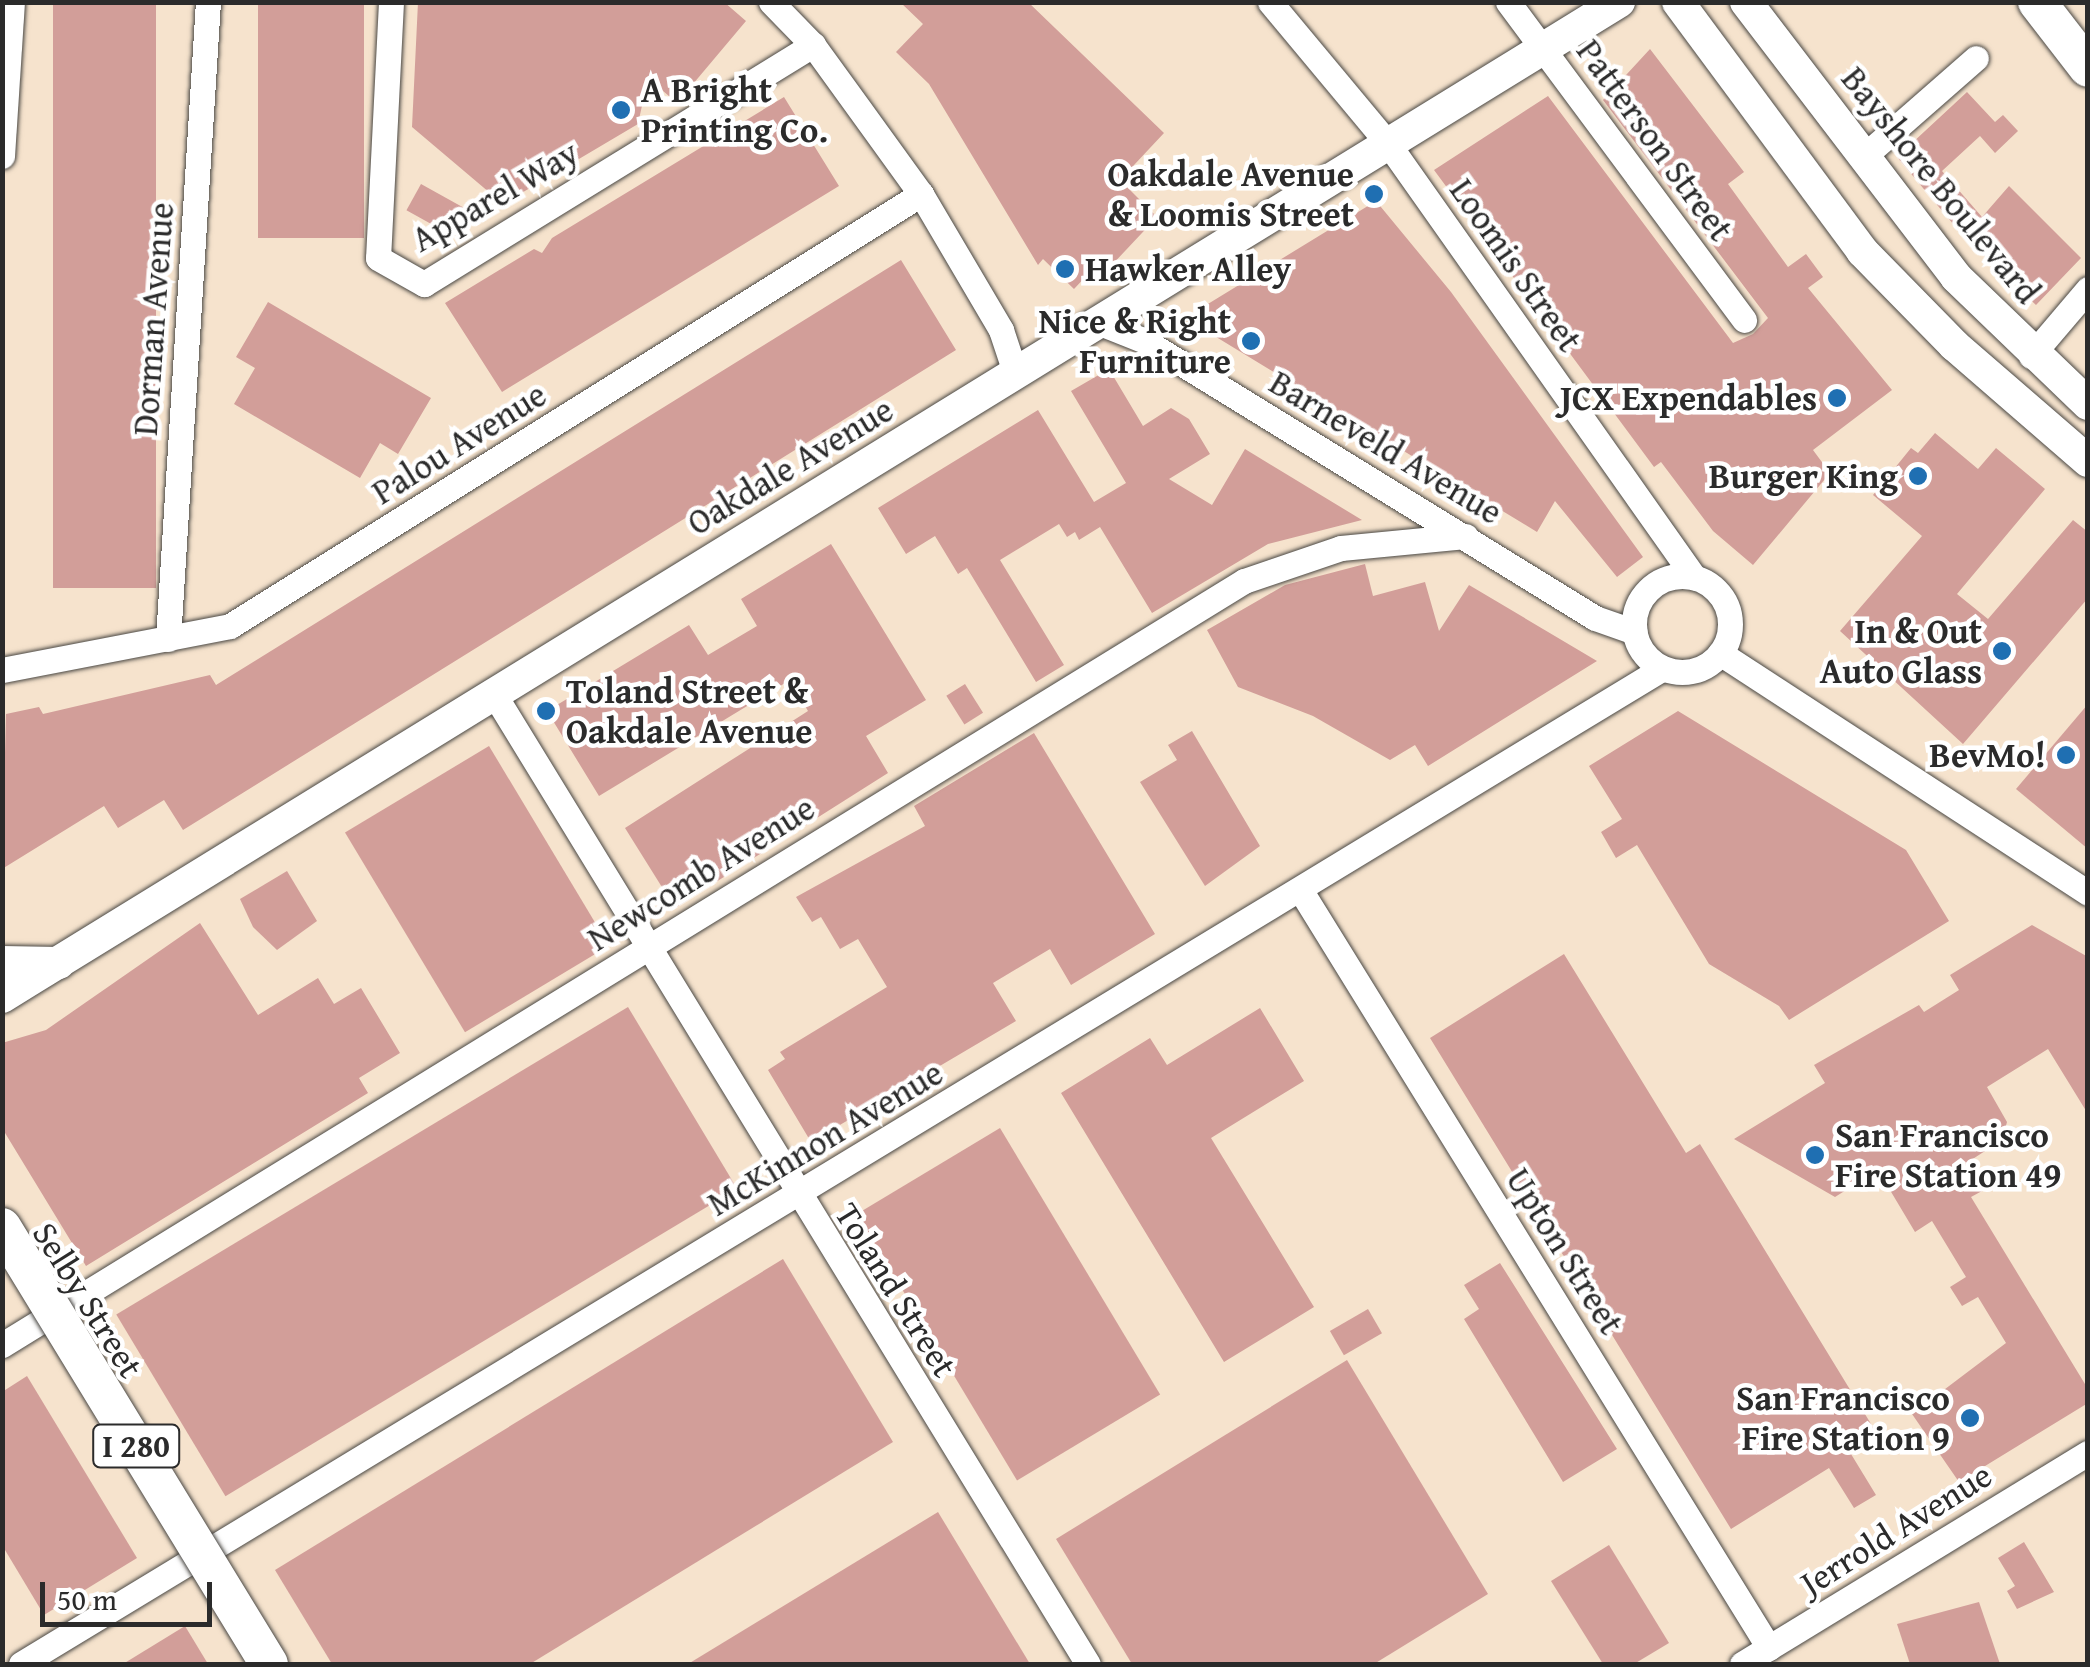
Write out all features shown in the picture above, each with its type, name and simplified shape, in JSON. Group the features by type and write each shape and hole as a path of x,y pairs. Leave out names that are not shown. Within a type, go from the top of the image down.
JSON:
{"highway":[{"path":"2036,2 2085,69"},
{"name":"I 280","path":"2,1227 269,1664"},
{"name":"I 280","path":"2,1252 254,1664"}],"main road":[{"name":"Oakdale Avenue","path":"2,997 1620,2"},
{"path":"1678,2 1862,251 1954,345 2088,460"},
{"name":"Bayshore Boulevard","path":"1746,2 1956,278 2031,356 2088,404"},
{"path":"2,962 59,963"}],"street":[{"path":"2,156 12,2"},
{"name":"Dorman Avenue","path":"168,639 208,2"},
{"name":"Apparel Way","path":"391,2 378,258 424,284 813,45"},
{"path":"771,2 813,45 921,194 1001,330 1016,374"},
{"name":"Patterson Street","path":"1508,2 1744,320"},
{"name":"Loomis Street","path":"1275,4 1388,145 1694,577"},
{"path":"1863,157 1976,58"},
{"name":"Palou Avenue","path":"2,670 230,626 921,194"},
{"path":"2031,356 2088,289"},
{"name":"Barneveld Avenue","path":"1100,323 1146,341 1595,618 1635,632"},
{"name":"Newcomb Avenue","path":"2,1344 1244,582 1341,548 1464,536"},
{"path":"1678,576 1694,577 1708,583 1728,608 1728,639 1720,653 1694,670 1663,668 1640,647 1635,616 1650,588 1678,576"},
{"path":"1720,653 2088,893"},
{"name":"McKinnon Avenue","path":"20,1664 1301,891 1663,668"},
{"name":"Toland Street","path":"494,694 796,1197 1088,1664"},
{"name":"Upton Street","path":"1301,891 1769,1648"},
{"name":"Selby Street","path":"2,1227 269,1664"},
{"name":"Jerrold Avenue","path":"1742,1664 2088,1454"}],"building":[{"path":"53,2 156,2 156,588 53,588"},
{"path":"258,2 364,2 364,238 258,238"},
{"path":"418,2 724,2 746,21 677,103 648,78 638,124 503,204 412,127"},
{"path":"900,2 1028,2 1164,133 1120,180 1157,217 1110,267 1095,276 1090,272 1074,289 1043,259 1038,265 929,84 896,52 923,24"},
{"path":"1650,49 1744,172 1728,184 1788,267 1806,254 1823,277 1808,288 1892,390 1813,450 1830,473 1753,565 1713,531 1661,462 1654,467 1434,170 1548,96 1733,343 1753,334 1768,318 1603,100"},
{"path":"1967,92 1995,122 2003,115 2018,131 1995,153 1980,136 1942,171 1982,217 2009,186 2081,258 2036,305 1964,237 1897,157"},
{"path":"784,97 839,186 502,392 445,303 534,249 542,253 552,238"},
{"path":"421,184 467,210 453,236 406,210"},
{"path":"1376,201 1451,292 1643,557 1617,577 1555,501 1537,532 1185,318"},
{"path":"901,260 956,350 183,830 164,800 118,828 104,806 2,869 6,714 39,707 43,714 210,675 216,685"},
{"path":"268,302 431,398 398,454 380,443 360,478 234,404 255,368 236,357"},
{"path":"1109,369 1143,426 1171,408 1189,419 1210,454 1169,479 1212,505 1245,449 1362,520 1268,544 1152,613 1100,527 1079,540 1075,532 1067,537 1059,524 1000,560 1064,665 1036,682 967,568 958,574 935,536 906,554 878,508 1038,410 1094,502 1126,483 1071,391"},
{"path":"1935,433 1978,469 1996,448 2045,489 1957,594 1988,619 2073,520 2088,532 2088,598 1963,744 1840,631 1922,536 1873,495 1911,448 1918,453"},
{"path":"831,544 926,700 866,736 888,773 675,908 625,828 808,711 790,680 599,796 547,711 689,625 708,655 757,626 741,599"},
{"path":"1365,564 1373,596 1425,582 1439,631 1469,585 1597,661 1428,766 1415,745 1390,760 1313,716 1238,687 1207,630 1285,585"},
{"path":"965,684 983,713 964,724 946,696"},
{"name":"BevMo!","path":"2088,704 2088,849 2016,789"},
{"path":"1678,711 1906,850 1949,921 1789,1020 1779,1006 1709,964 1637,845 1616,858 1601,832 1622,819 1589,766"},
{"path":"1192,731 1260,846 1205,886 1140,782 1177,760 1168,745"},
{"path":"1034,733 1155,934 1071,985 1050,949 993,983 1016,1021 811,1142 768,1070 785,1059 780,1052 887,987 858,939 840,949 821,917 812,922 796,897 925,826 914,806"},
{"path":"489,746 609,946 465,1032 345,833"},
{"path":"287,871 317,921 277,950 253,927 240,899"},
{"path":"200,923 258,1015 318,978 334,1004 361,988 400,1053 359,1078 368,1093 86,1266 2,1128 2,1043 46,1030"},
{"path":"2032,925 2088,957 2088,1114 2048,1049 1987,1087 2007,1122 2002,1140 1965,1164 1982,1191 1971,1197 2088,1389 2088,1403 1959,1482 1912,1414 2006,1343 1978,1297 1962,1306 1950,1287 1966,1277 1932,1221 1915,1232 1878,1170 1835,1197 1734,1139 1825,1083 1814,1065 1919,1005 1924,1012 1959,990 1950,975"},
{"path":"1564,954 1686,1153 1700,1144 1879,1437 1851,1454 1876,1495 1854,1508 1829,1468 1731,1529 1430,1038"},
{"path":"628,1007 737,1189 225,1496 116,1314"},
{"path":"1260,1008 1304,1081 1211,1138 1314,1307 1224,1362 1061,1093 1150,1038 1167,1065"},
{"path":"1000,1128 1160,1395 1017,1481 857,1214"},
{"path":"783,1259 893,1442 530,1664 332,1664 275,1570"},
{"path":"1500,1263 1617,1449 1563,1482 1464,1319 1479,1309 1464,1285"},
{"path":"1368,1309 1382,1333 1344,1355 1330,1331"},
{"path":"1347,1360 1488,1594 1374,1664 1132,1664 1056,1539"},
{"path":"27,1376 137,1558 44,1615 2,1545 2,1392"},
{"path":"938,1512 1030,1664 688,1664"},
{"path":"2024,1542 2054,1592 2017,1609 2007,1591 2015,1586 1998,1558"},
{"path":"1609,1545 1669,1643 1634,1664 1603,1664 1551,1581"},
{"path":"1979,1602 2000,1664 1910,1664 1897,1624"},
{"path":"185,1626 208,1664 123,1664"}],"place":[{"name":"A Bright Printing Co.","path":"621,110"},
{"name":"Oakdale Avenue & Loomis Street","path":"1374,194"},
{"name":"Hawker Alley","path":"1065,269"},
{"name":"Nice & Right Furniture","path":"1251,341"},
{"name":"JCX Expendables","path":"1837,398"},
{"name":"Burger King","path":"1918,476"},
{"name":"In & Out Auto Glass","path":"2002,651"},
{"name":"Toland Street & Oakdale Avenue","path":"546,711"},
{"name":"BevMo!","path":"2066,755"},
{"name":"San Francisco Fire Station 49","path":"1815,1155"},
{"name":"San Francisco Fire Station 9","path":"1970,1418"}]}
